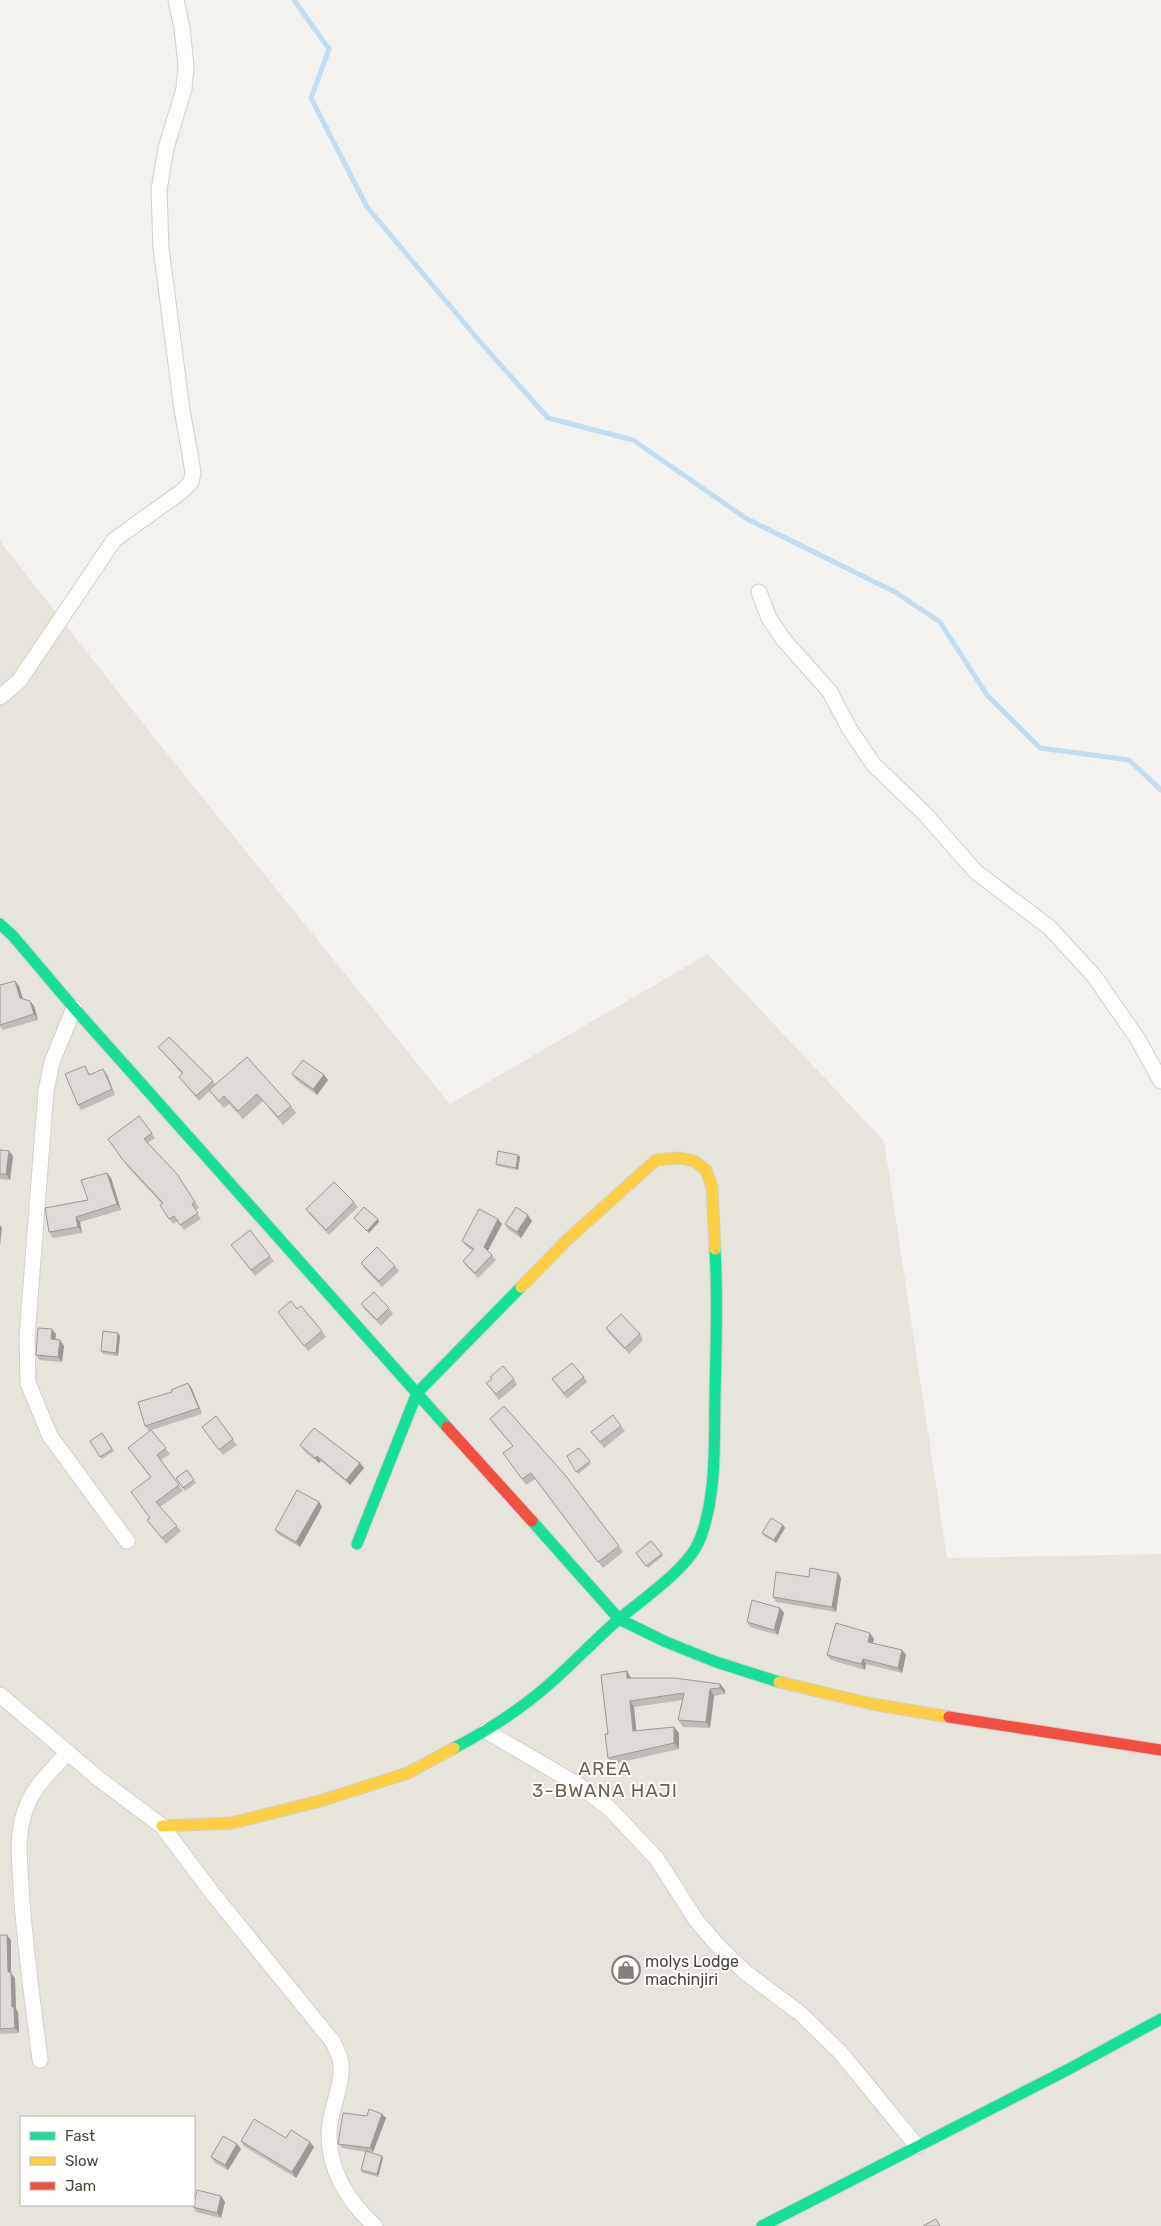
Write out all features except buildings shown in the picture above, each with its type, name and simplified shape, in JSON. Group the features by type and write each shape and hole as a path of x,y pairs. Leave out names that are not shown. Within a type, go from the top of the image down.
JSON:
{"street":[{"path":"0,697 19,681 114,540 181,492 191,482 193,473 182,410 161,248 158,190 166,148 184,89 186,66 182,28 176,0"},
{"path":"759,592 769,618 783,639 830,692 850,730 874,765 924,812 976,872 1050,928 1094,976 1137,1038 1161,1081"},
{"path":"0,924 13,936 74,1008 619,1619 646,1634 705,1658 770,1678 861,1702 1161,1750"},
{"path":"74,1008 52,1062 46,1091 27,1336 28,1383 50,1436 127,1541"},
{"path":"162,1826 232,1823 320,1801 408,1773 486,1731 552,1682 619,1619 664,1582 690,1555 700,1540 710,1500 714,1451 716,1285 712,1187 706,1170 694,1162 678,1158 656,1160 568,1239 417,1393 357,1544"},
{"path":"0,1695 99,1779 162,1826 213,1894 333,2042 341,2062 341,2076 329,2131 331,2158 351,2202 375,2226"},
{"path":"486,1731 580,1786 610,1809 657,1858 696,1920 720,1948 745,1972 801,2014 840,2052 917,2146"},
{"path":"40,2060 22,1916 20,1824 28,1800 68,1752"},
{"path":"762,2226 785,2221 917,2146 1070,2069 1161,2019"}],"shaded area":[{"path":"0,541 152,735 450,1104 708,954 884,1141 947,1558 1161,1554 1161,2226 0,2226"}],"waterway":[{"path":"294,0 329,49 311,98 367,207 482,344 548,418 633,440 747,519 895,592 940,622 987,695 1040,748 1129,760 1161,790"}],"traffic: fast":[{"path":"0,924 13,936 74,1008 447,1427"},
{"path":"454,1748 480,1734 543,1690 603,1633 676,1571 695,1550 700,1539 709,1505 714,1469 715,1249"},
{"path":"357,1544 417,1393 521,1287"},
{"path":"532,1521 619,1619 666,1642 716,1662 779,1682"},
{"path":"762,2226 1069,2069 1161,2019"}],"traffic: slow":[{"path":"521,1287 568,1239 656,1160 679,1158 694,1161 706,1170 712,1187 715,1249"},
{"path":"779,1682 872,1704 949,1717"},
{"path":"162,1826 232,1823 320,1801 408,1773 454,1748"}],"traffic: jam":[{"path":"447,1427 532,1521"},
{"path":"949,1717 1161,1750"}],"place":[{"name":"molys Lodge machinjiri","path":"626,1970"}],"district":[{"name":"AREA 3-BWANA HAJI","path":"605,1779"}]}
